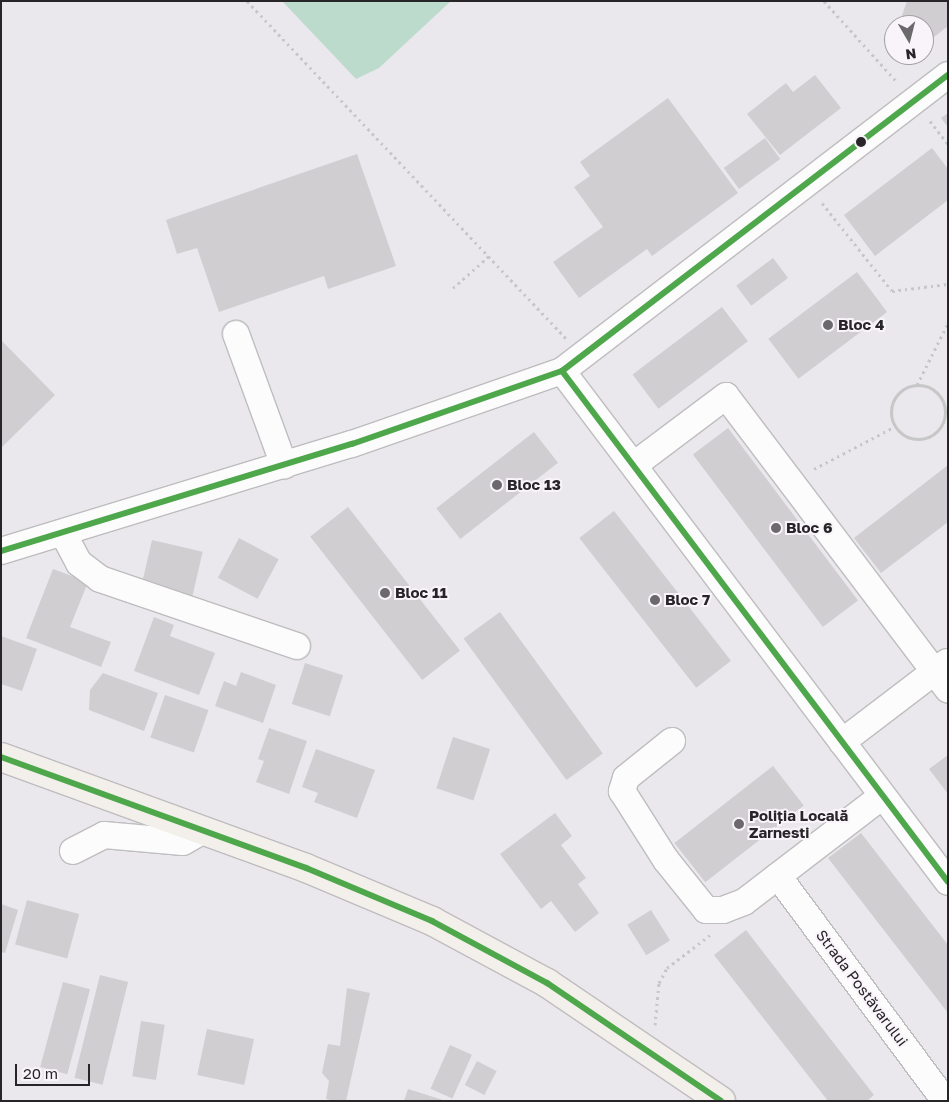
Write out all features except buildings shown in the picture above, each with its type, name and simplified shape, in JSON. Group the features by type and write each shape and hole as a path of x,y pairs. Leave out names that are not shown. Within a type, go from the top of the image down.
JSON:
{"main road":[{"path":"1,757 204,830 432,921 548,982 721,1101"}],"street":[{"path":"1,551 284,465 479,403 572,365 948,75"},
{"path":"236,334 284,465"},
{"path":"572,365 634,465 948,882"},
{"path":"634,465 726,396 791,482 943,674 842,742"},
{"path":"63,533 74,557 100,580 296,646"},
{"path":"672,741 626,778 622,791 692,898 706,910 723,910 744,902 882,796"},
{"path":"73,851 104,835 183,842 204,830"},
{"name":"Strada Postăvarului","path":"778,876 945,1101"}],"path":[{"path":"247,1 489,256 572,365"},
{"path":"824,1 914,101"},
{"path":"807,184 892,291 948,284"},
{"path":"453,288 489,256"},
{"path":"916,385 937,392 946,405 942,424 929,436 910,438 896,426 891,411 896,396 916,385 948,323"},
{"path":"791,482 896,426"},
{"path":"648,1050 659,983 667,968 708,938 723,910"}],"green space":[{"path":"282,1 451,1 379,68 356,79"}],"transit line":[{"path":"1,551 352,444 562,371 948,75"},
{"path":"562,371 948,882"},
{"path":"1,757 306,868 432,921 547,983 721,1101"}],"place":[{"name":"Bloc 4","path":"828,325"},
{"name":"Bloc 13","path":"497,485"},
{"name":"Bloc 6","path":"776,528"},
{"name":"Bloc 11","path":"385,593"},
{"name":"Bloc 7","path":"655,600"},
{"name":"Poliția Locală Zarnesti","path":"739,824"}]}
